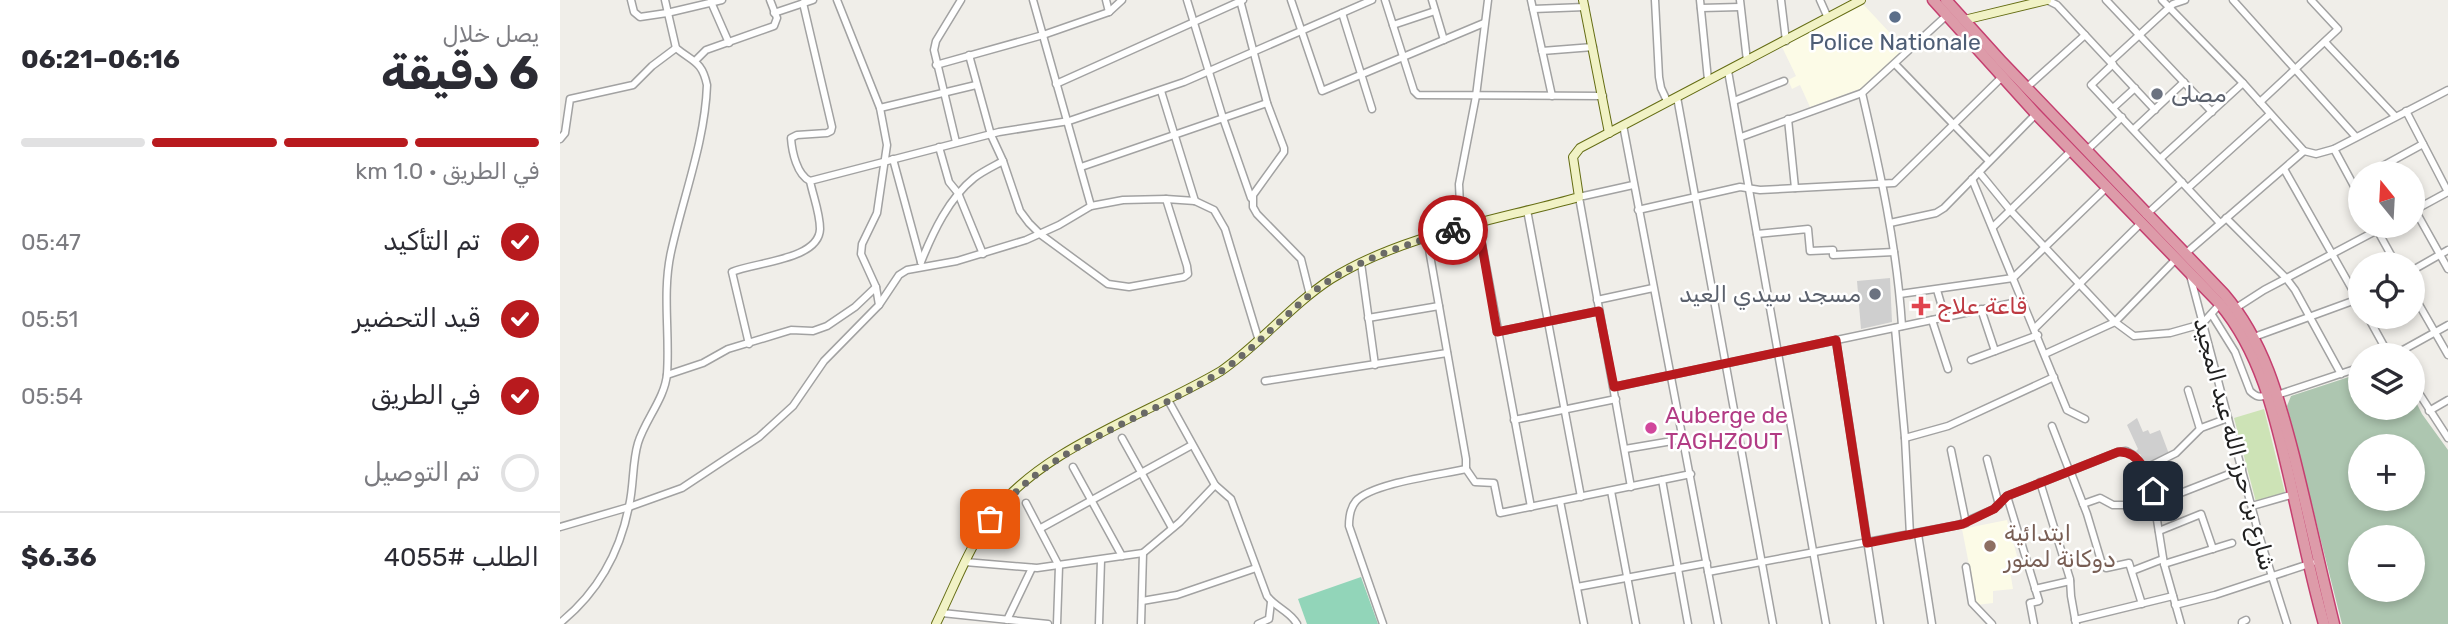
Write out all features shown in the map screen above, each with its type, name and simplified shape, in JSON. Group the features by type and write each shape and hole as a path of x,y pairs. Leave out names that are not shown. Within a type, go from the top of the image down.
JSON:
{"highway":[{"path":"1933,0 1946,16 2006,73 2026,88 2086,151 2110,184"},
{"path":"1946,0 2036,114 2236,309 2254,337 2273,395 2315,562 2324,624"},
{"path":"2192,268 2245,338 2273,395 2294,494 2334,624"}],"street":[{"path":"631,0 636,16 667,13 722,0"},
{"path":"560,622 590,595 605,572 629,507 638,443 667,375 665,299 670,254 692,173 707,92 704,72 695,61 676,48 665,0"},
{"path":"695,61 702,51 775,26 776,18 770,0"},
{"path":"774,13 813,0"},
{"path":"837,0 880,108 889,160 922,264"},
{"path":"956,142 934,50 936,41 961,0"},
{"path":"1033,0 1091,206"},
{"path":"1106,0 1109,12"},
{"path":"936,65 1043,35 1109,12 1122,0"},
{"path":"1187,0 1223,118 1257,214 1301,259 1310,295"},
{"path":"1056,84 1241,0 1267,103 1284,146 1284,152 1253,195 1252,201"},
{"path":"1291,0 1321,91 1484,23"},
{"path":"1347,0 1350,10"},
{"path":"803,4 832,127 827,133 797,135 791,138 800,172 810,181 956,142 1069,121 1209,72 1372,0"},
{"path":"1384,0 1414,91 1418,95 1603,96"},
{"path":"1432,0 1444,40"},
{"path":"1461,227 1459,184 1476,96 1488,0"},
{"path":"1531,0 1552,96"},
{"path":"1655,0 1659,77 1667,102"},
{"path":"1700,0 1708,80"},
{"path":"1781,0 1786,41"},
{"path":"1820,0 1828,18"},
{"path":"1631,486 1573,157 1580,148 1861,0"},
{"path":"1964,20 2047,0 2057,5 2155,110"},
{"path":"2106,0 2212,111"},
{"path":"2162,0 2243,83 2304,151 2316,154 2334,149 2448,90"},
{"path":"2185,0 2169,7 2091,85 2188,188 2286,278 2341,374"},
{"path":"2234,0 2356,137"},
{"path":"2260,102 2338,29 2311,0"},
{"path":"711,2 729,43"},
{"path":"1701,8 1740,3 1747,61"},
{"path":"1533,9 1584,4 1609,133"},
{"path":"1393,25 1435,11"},
{"path":"1342,13 1373,109"},
{"path":"1741,137 1863,93 1946,16"},
{"path":"2026,88 2085,35"},
{"path":"2325,42 2395,116"},
{"path":"1542,51 1593,47"},
{"path":"560,139 565,133 570,99 633,85 676,48"},
{"path":"970,55 990,135 1003,161 1020,211 1040,234 1108,284 1129,287 1188,274 1166,199"},
{"path":"1895,64 1989,161"},
{"path":"1728,71 1826,624"},
{"path":"1638,210 1740,187 1760,190 1894,183 2006,73"},
{"path":"1734,101 1784,81"},
{"path":"2134,129 2184,82"},
{"path":"2161,158 2243,83"},
{"path":"880,108 976,85"},
{"path":"2113,108 2135,88"},
{"path":"1161,91 1195,201"},
{"path":"1863,93 1883,184 1900,294 1899,327 1905,438 1914,534 1932,624"},
{"path":"1677,97 1773,624"},
{"path":"1081,167 1267,103"},
{"path":"2406,111 2448,192 2426,204"},
{"path":"1890,223 1936,213 1944,208 2036,114"},
{"path":"2188,188 2270,114"},
{"path":"2086,151 2123,117"},
{"path":"1788,120 1795,188"},
{"path":"1623,125 1718,624"},
{"path":"2392,161 2423,144"},
{"path":"939,148 950,182 958,193 983,254"},
{"path":"2334,149 2348,174"},
{"path":"1993,227 2071,151"},
{"path":"2045,354 2116,322 2181,257 2304,151"},
{"path":"879,304 876,287 861,254 862,244 877,213 881,175 889,160"},
{"path":"922,264 930,241 958,193 976,177 1003,161"},
{"path":"2284,169 2348,280"},
{"path":"1979,172 2010,210 2116,322 2134,336 2170,333 2202,324 2220,304"},
{"path":"1972,179 2067,410 2085,419"},
{"path":"749,344 732,272 806,251 817,242 820,230 810,181"},
{"path":"1971,360 2036,332 2182,182"},
{"path":"1900,294 2013,278 2110,184"},
{"path":"936,624 965,562 990,519 1014,491 1072,449 1221,371 1329,281 1361,263 1461,227 1633,185"},
{"path":"560,527 682,488 759,437 793,406 824,361 879,304 899,275 907,270 922,264 983,254 1040,234 1091,206 1123,200 1166,199 1195,201 1214,210 1221,220 1259,341"},
{"path":"1527,211 1581,497"},
{"path":"1478,223 1531,507"},
{"path":"1757,234 1808,229 1810,251 1833,250 1833,255 1894,252"},
{"path":"2426,230 2448,269"},
{"path":"1427,238 1466,469 1475,482 1494,482 1500,513 1691,474"},
{"path":"2236,309 2359,238"},
{"path":"2425,263 2448,250"},
{"path":"1361,263 1375,365"},
{"name":"شارع بن حرز الله عبد المجيد","path":"2192,268 2202,324 2287,624"},
{"path":"667,375 703,363 728,349 791,330 813,331 827,326 855,307 876,287"},
{"path":"1597,299 1654,288"},
{"path":"1937,290 1945,317"},
{"path":"1614,387 2022,301"},
{"path":"2254,337 2348,305"},
{"path":"1368,318 1439,306"},
{"path":"1981,309 1995,351"},
{"path":"1497,332 1599,311"},
{"path":"2425,313 2448,355"},
{"path":"2212,315 2235,352 2250,391 2262,397 2348,372"},
{"path":"1932,320 1948,369"},
{"path":"2415,343 2448,325"},
{"path":"1836,340 1880,624"},
{"path":"1265,381 1447,353"},
{"path":"1905,438 1948,426 2054,377"},
{"path":"2188,390 2200,429"},
{"path":"1514,420 1616,399"},
{"path":"1168,400 1215,485 1231,499 1263,588 1272,602 1294,617 1297,624"},
{"path":"2429,411 2448,400"},
{"path":"2425,404 2448,438"},
{"path":"2144,469 2176,453 2200,429 2228,418"},
{"path":"2052,426 2083,504 2102,564 2106,568 2129,563 2142,604"},
{"path":"1122,438 1172,528"},
{"path":"1625,449 1684,439"},
{"path":"1041,528 1192,445"},
{"path":"1951,450 1966,523"},
{"path":"1708,572 1966,523 1998,506 2007,496 2069,470 2126,451 2133,455 2144,469 2153,488 2150,502 2181,624"},
{"path":"1987,459 1998,506"},
{"path":"1073,467 1122,556"},
{"path":"1383,624 1349,527 1354,504 1377,488 1466,469"},
{"path":"2083,504 2099,498 2113,505 2124,505 2151,494 2172,491 2174,495 2242,469"},
{"path":"1662,480 1688,624"},
{"path":"2040,482 2070,581 2076,622 2173,596"},
{"path":"965,562 1032,568 1143,553 1215,485"},
{"path":"1611,491 1636,624"},
{"path":"2252,506 2294,494"},
{"path":"2007,496 2039,601 2030,603 2034,624"},
{"path":"1560,501 1584,624"},
{"path":"1026,503 1059,566 1057,624"},
{"path":"2159,531 2201,514 2214,549"},
{"path":"2132,571 2232,543"},
{"path":"1141,624 1143,553"},
{"path":"1099,624 1101,560"},
{"path":"2175,605 2315,562"},
{"path":"1577,587 1707,563"},
{"path":"1966,567 1972,603 1992,624"},
{"path":"1007,620 1032,568"},
{"path":"1142,601 1177,596 1256,568"},
{"path":"2035,589 2070,581"},
{"path":"1258,624 1269,619 1272,602"},
{"path":"942,613 1048,624"}],"shaded area":[{"path":"1863,4 1905,49 1865,87 1810,107 1800,85 1792,89 1788,80 1796,76 1782,47"},
{"name":"مسجد سيدي العيد","path":"1890,278 1892,322 1861,329 1857,281"},
{"path":"2348,377 2348,420 2425,418 2448,450 2448,624 2342,624 2287,406 2291,396"},
{"path":"2137,418 2143,432 2148,430 2150,434 2160,430 2169,454 2145,465 2136,451 2138,449 2127,425"},
{"name":"ابتدائية دوكانة لمنور","path":"2007,520 2019,563 2015,564 2016,569 2010,571 2013,589 1993,591 1993,603 1977,605 1962,529"}],"green space":[{"path":"2264,409 2285,493 2256,502 2234,418"},
{"path":"1361,577 1378,624 1307,624 1298,599"}],"way so far":[{"path":"990,519 1014,491 1062,455 1221,371 1329,281 1361,263 1453,230"}],"place":[{"name":"Police Nationale","path":"1895,17"},
{"name":"مصلى","path":"2157,94"},
{"name":"مسجد سيدي العيد","path":"1875,294"},
{"name":"قاعة علاج","path":"1921,306"},
{"name":"Auberge de TAGHZOUT","path":"1651,428"},
{"name":"ابتدائية دوكانة لمنور","path":"1990,546"}],"route":[{"path":"1453,230 1478,223 1497,332 1599,311 1614,387 1836,340 1867,543 1963,524 1994,509 2007,496 2118,452 2126,451 2133,455 2144,469 2153,491"}]}
